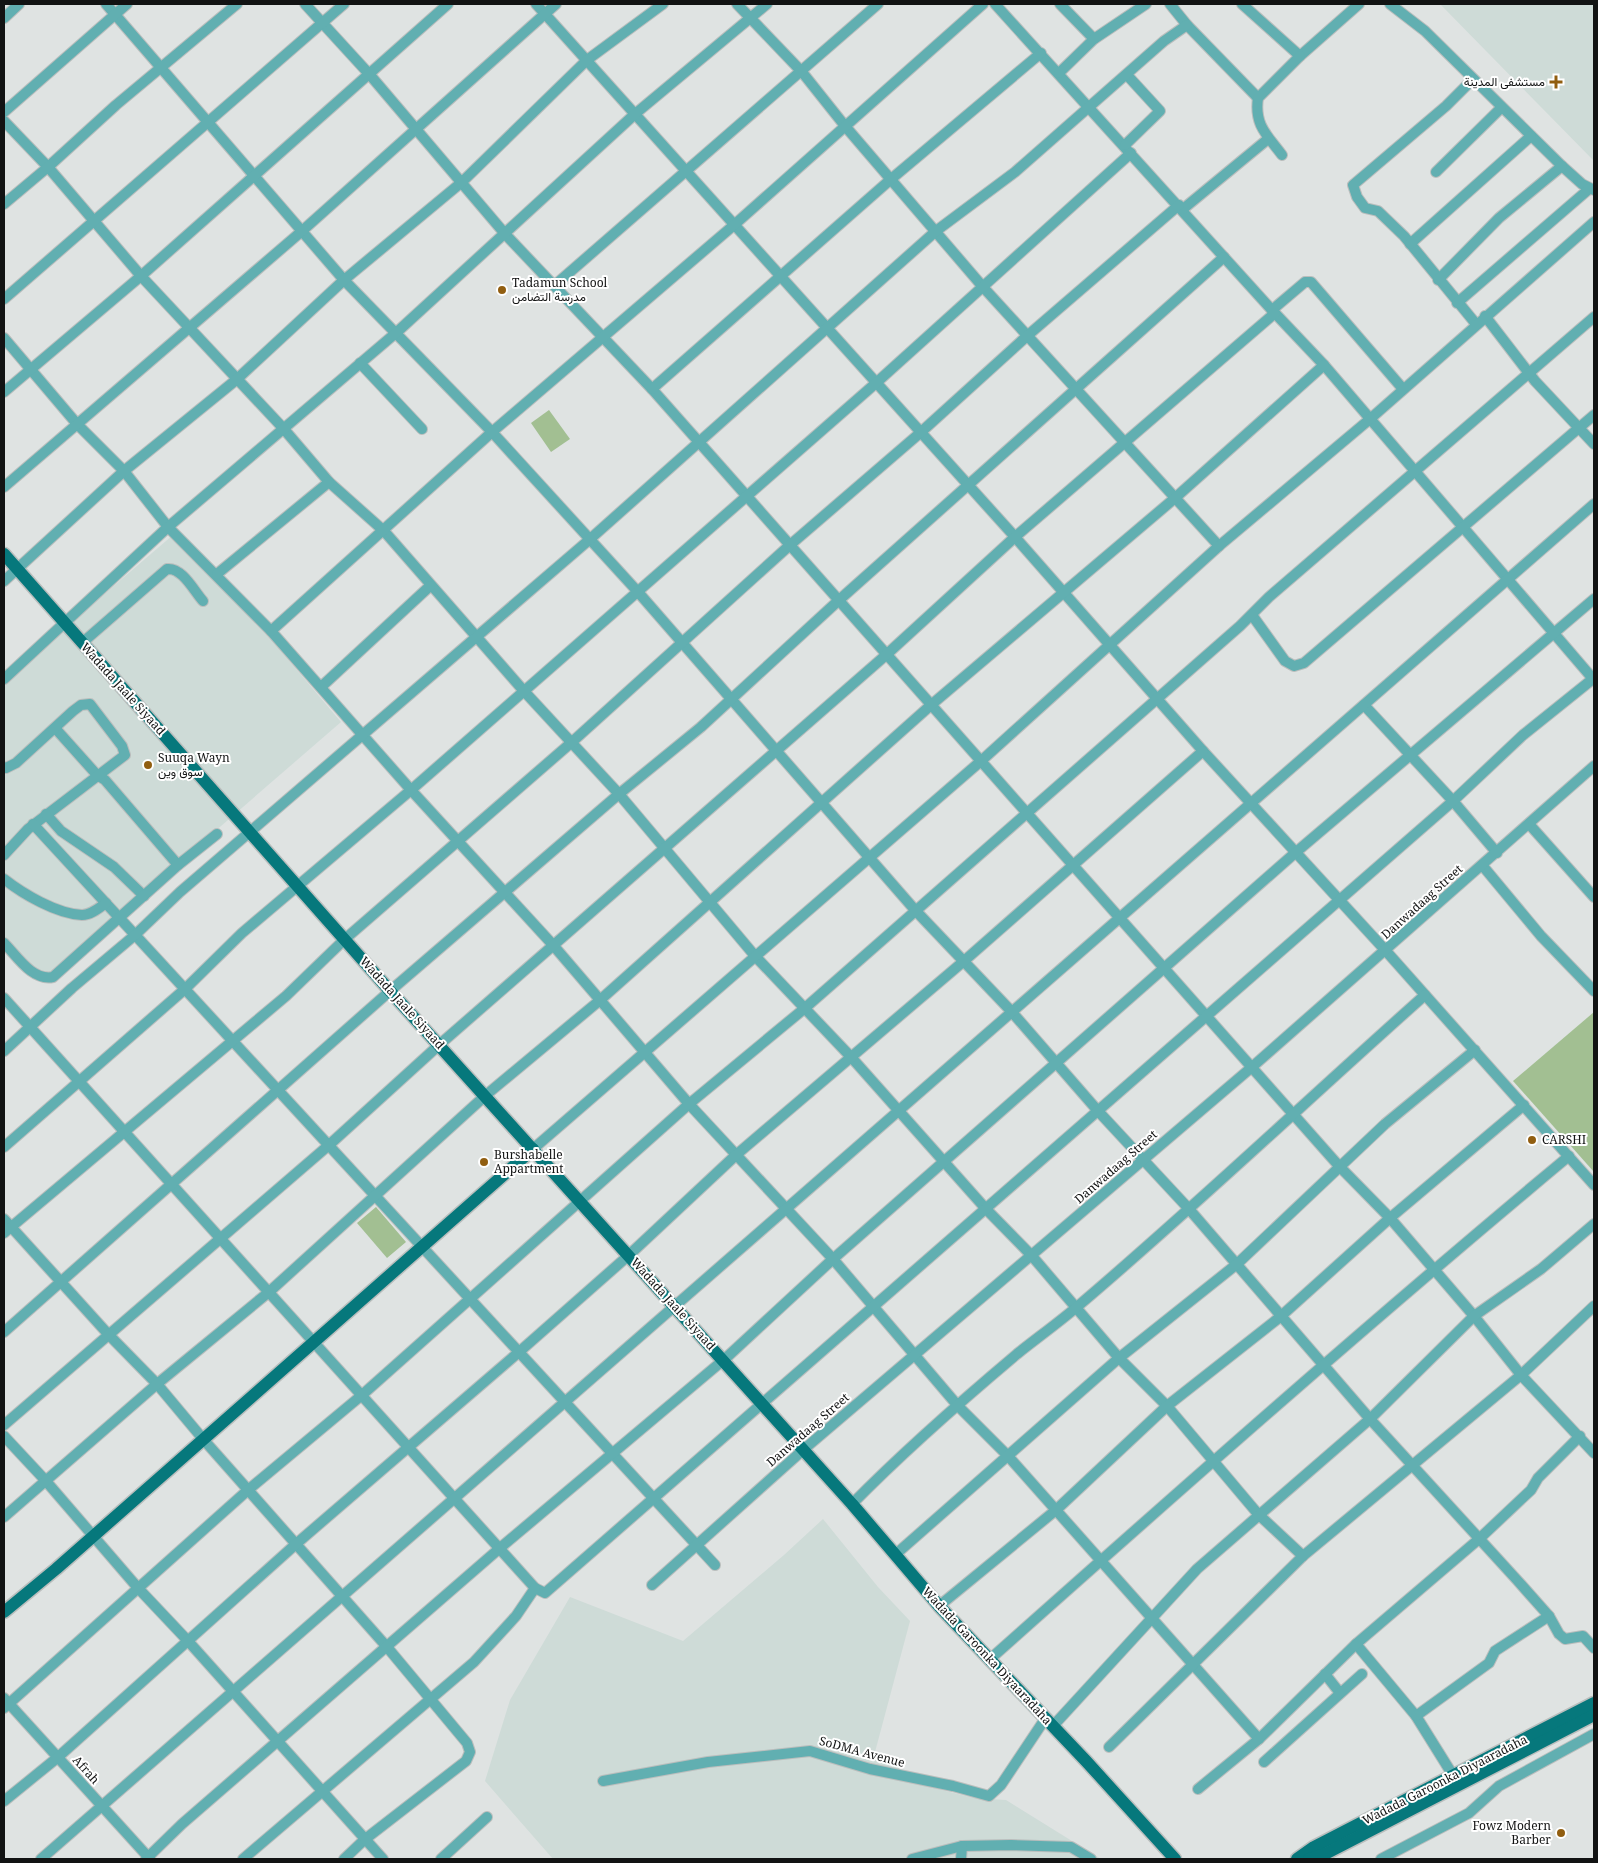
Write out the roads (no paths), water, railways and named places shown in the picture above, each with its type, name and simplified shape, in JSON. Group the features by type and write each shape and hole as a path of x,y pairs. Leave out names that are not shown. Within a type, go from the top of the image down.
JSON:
{"main road":[{"name":"Wadada Jaale Siyaad","path":"4,554 390,991 486,1095 803,1450"},
{"path":"4,1612 533,1149"},
{"name":"Wadada Garoonka Diyaaradaha","path":"803,1450 896,1554 939,1606 1175,1859"},
{"name":"Wadada Garoonka Diyaaradaha","path":"1297,1859 1314,1847 1454,1777 1594,1703"},
{"name":"Wadada Garoonka Diyaaradaha","path":"1308,1859 1325,1854 1594,1715"}],"street":[{"path":"4,18 19,4"},
{"path":"106,4 162,66 254,177 344,280 397,332 492,432 638,592 915,910 1011,1011 1142,1161 1189,1209 1280,1317 1326,1365 1370,1419 1549,1616 1559,1634 1565,1639 1582,1636 1594,1648"},
{"path":"4,112 127,4"},
{"path":"4,204 162,66 237,4"},
{"path":"305,4 417,129 506,235 652,389 1027,815 1166,967 1340,1166 1390,1218 1474,1316 1520,1375 1580,1436 1594,1453"},
{"path":"4,299 344,4"},
{"path":"4,392 141,276 448,4"},
{"path":"536,4 967,486 1015,537 1203,751 1386,951 1594,1185"},
{"path":"4,487 302,231 556,4"},
{"path":"4,581 124,471 236,380 344,280 462,182 587,60 663,4"},
{"path":"737,4 802,72 890,180 983,287 1219,546"},
{"path":"4,679 168,527 397,332 506,235 635,114 767,4"},
{"path":"555,285 878,4"},
{"path":"271,631 492,432 734,225 983,4"},
{"path":"4,998 535,1588 545,1593 1208,1016 1453,801 1523,736 1594,679 1464,526 1414,472 1324,365 1273,312 1181,207 995,4"},
{"path":"1060,4 1094,39"},
{"path":"1059,73 1094,39 1144,4"},
{"path":"1170,4 1186,25 1258,98 1258,121 1268,139 1282,155"},
{"path":"1242,4 1300,56"},
{"path":"1258,98 1300,56 1359,4"},
{"path":"1390,4 1425,31 1472,80 1562,166 1592,189 1457,303"},
{"path":"4,1051 72,988 135,935 180,892 362,733 589,540 936,231 1015,172 1088,107 1128,75 1164,41 1186,25"},
{"path":"652,389 780,275 1041,53"},
{"path":"4,1147 185,989 242,934 411,790 522,690 638,592 876,383 983,287 1128,149 1160,111 1128,75"},
{"path":"1472,80 1446,106 1353,185 1357,198 1365,208 1378,211 1410,244 1476,324"},
{"path":"1436,172 1501,108"},
{"path":"4,121 48,167 141,276 282,428 329,482 384,531 522,690 619,794 755,956 851,1058 986,1209 1032,1256 1119,1358 1167,1406 1258,1514 1303,1556"},
{"path":"1410,244 1531,136"},
{"path":"344,1859 364,1840 468,1759 470,1750 467,1743 429,1700 387,1647 202,1439 157,1384 6,1227 125,1132 286,996 345,939 572,742 790,545 920,433 1027,336 1181,207 1268,139"},
{"path":"1438,280 1499,218 1562,166"},
{"path":"533,1149 869,856 981,761 1219,546 1370,419 1594,222"},
{"path":"4,1332 60,1281 173,1185 390,991 619,794 732,700 838,601 1224,257"},
{"path":"4,1425 329,1145 439,1045 665,850 775,750 886,655 1015,537 1305,282 1310,282 1403,389"},
{"path":"1485,316 1529,373 1594,444"},
{"path":"5,1703 248,1490 362,1395 689,1104 805,1008 915,910 1027,815 1414,472 1594,317"},
{"path":"4,338 77,424 124,471 168,527 217,574 271,631 411,790 553,945 689,1104 833,1259 958,1406 1008,1456 1259,1739"},
{"path":"360,363 422,429"},
{"path":"4,1517 157,1384 269,1292 486,1095 599,1001 932,705 1175,498 1324,365"},
{"path":"1252,615 1285,661 1300,666 1594,415"},
{"path":"217,574 329,482"},
{"path":"41,1859 456,1499 1011,1011 1509,580 1594,504"},
{"path":"82,643 167,569 172,569 179,573 203,601"},
{"path":"321,687 430,586"},
{"path":"148,1859 182,1824 500,1548 723,1361 833,1259 1295,853 1594,599"},
{"path":"4,767 6,768 16,763 81,704 90,704 122,746 125,755 34,824 4,856"},
{"path":"1364,705 1410,757 1453,801 1496,853"},
{"path":"55,728 97,775 105,780 178,865"},
{"path":"4,1801 57,1758 296,1544 629,1255 736,1155 964,961 1072,864 1203,751"},
{"name":"Danwadaag Street","path":"652,1585 698,1546 803,1450 1032,1256 1386,951 1594,766"},
{"path":"46,814 61,831 114,867 144,896"},
{"path":"34,824 715,1565"},
{"path":"1529,824 1594,897"},
{"path":"4,943 36,976 44,978 53,977 178,865 217,834"},
{"path":"1482,865 1541,936 1594,991"},
{"path":"4,879 41,902 72,913 82,915 92,913 106,903"},
{"path":"852,1504 915,1443 1018,1354 1077,1308 1425,995"},
{"path":"896,1554 1119,1358 1236,1264 1386,1124 1475,1050"},
{"path":"939,1606 1056,1510 1167,1406 1280,1317 1390,1218 1524,1105"},
{"path":"989,1660 1099,1560 1326,1365 1433,1269 1569,1156"},
{"path":"1049,1723 1153,1618 1197,1569 1258,1514 1370,1419 1474,1316 1541,1269 1594,1224"},
{"path":"1109,1747 1303,1556 1520,1375 1594,1306"},
{"path":"4,1436 45,1480 138,1588 188,1641 383,1859"},
{"path":"1198,1789 1259,1739 1356,1644 1479,1539 1531,1490 1538,1478 1580,1436"},
{"path":"243,1859 324,1792 474,1662 516,1616 535,1588"},
{"path":"1416,1716 1489,1663 1495,1651 1549,1616"},
{"path":"1356,1644 1416,1716 1454,1777"},
{"path":"1325,1674 1340,1693"},
{"path":"1264,1762 1362,1674"},
{"name":"Afrah","path":"5,1703 148,1859"},
{"name":"SoDMA Avenue","path":"603,1781 708,1762 810,1751 870,1769 953,1786 989,1796 994,1794 1049,1723"},
{"path":"1381,1859 1469,1813 1500,1786 1594,1734"},
{"path":"441,1859 488,1817"},
{"path":"912,1859 962,1846 1071,1847 1091,1859"},
{"path":"961,1859 962,1846"}],"place":[{"name":"مستشفى المدينة","path":"1556,82"},
{"name":"Tadamun School مدرسة التضامن","path":"502,290"},
{"name":"Suuqa Wayn سوق وين","path":"148,765"},
{"name":"CARSHI","path":"1532,1140"},
{"name":"Burshabelle Appartment","path":"484,1162"},
{"name":"Fowz Modern Barber","path":"1561,1833"}]}
